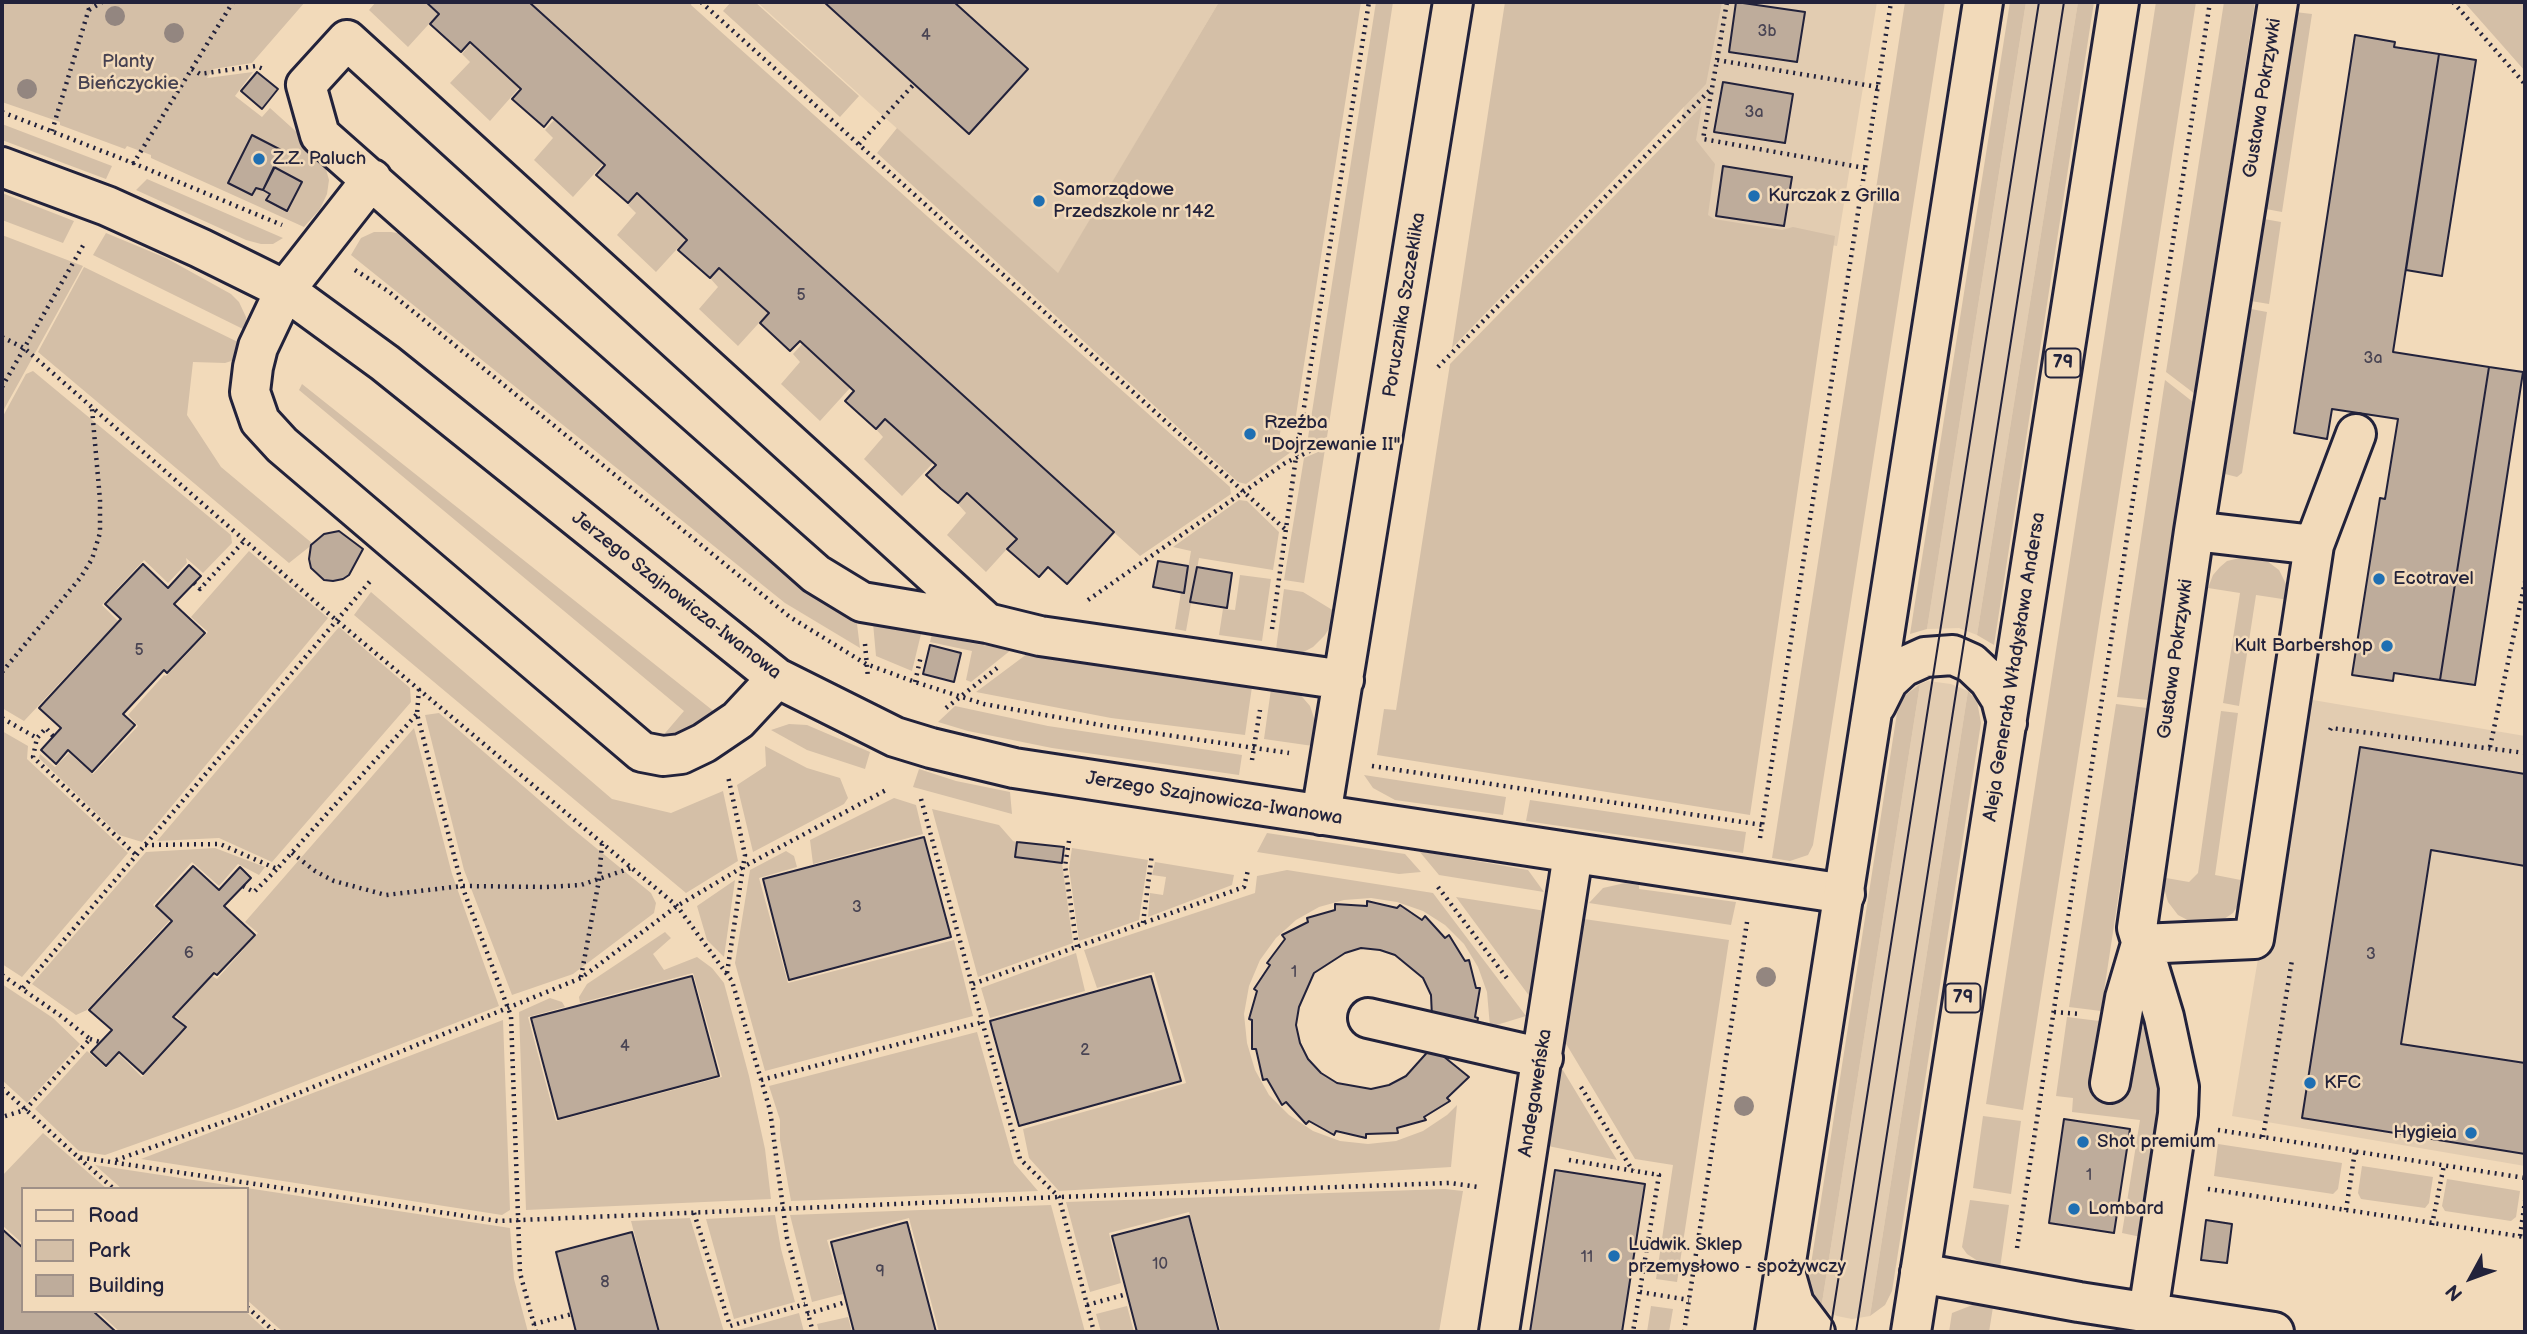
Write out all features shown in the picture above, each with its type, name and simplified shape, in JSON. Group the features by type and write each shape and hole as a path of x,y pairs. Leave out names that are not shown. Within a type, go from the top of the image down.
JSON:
{"street":[{"name":"Porucznika Szczeklika","path":"1321,815 1453,2"},
{"path":"1775,1332 1983,2"},
{"name":"Aleja Generała Władysława Andersa","path":"1911,1332 2119,2"},
{"name":"Gustawa Pokrzywki","path":"2148,1313 2178,1114 2179,1087 2164,1017 2137,928 2194,531 2278,2"},
{"path":"987,623 347,40 306,85 320,135 816,575 862,602 987,623 1040,636 1344,680"},
{"name":"Jerzego Szajnowicza-Iwanowa","path":"2,167 107,206 285,290 384,363 777,678 895,737 1014,768 1845,894"},
{"path":"372,179 285,290 258,346 250,392 260,421 282,446 642,752 663,756 681,754 719,735 738,720 777,678"},
{"path":"2110,1083 2125,998 2141,944 2254,939 2314,545 2356,434"},
{"path":"2194,531 2314,545"},
{"path":"1874,710 1884,687 1895,673 1925,657 1944,654 1961,658 1981,671 2001,699 2007,724"},
{"name":"Andegaweńska","path":"1499,1332 1573,854"},
{"path":"1368,1018 1543,1059"},
{"path":"1784,1270 1794,1304 1815,1332"},
{"path":"1886,1332 1906,1316 1918,1283 2076,1317 2148,1313 2274,1332"}],"path":[{"path":"2,112 52,131 92,2"},
{"path":"89,10 102,2"},
{"path":"128,172 233,2"},
{"path":"701,2 1286,530"},
{"path":"1251,771 1296,457 1369,2"},
{"path":"1727,2 1703,139 1865,168"},
{"path":"1759,848 1891,2"},
{"path":"2015,1257 2210,2"},
{"path":"2453,2 2525,84"},
{"path":"1717,60 1878,87"},
{"path":"192,69 200,74 256,66"},
{"path":"858,144 915,83"},
{"path":"1434,371 1712,88"},
{"path":"2,387 89,236"},
{"path":"2,337 24,348 336,620 677,906 732,981 770,1110 787,1238 813,1332"},
{"path":"2,345 8,341"},
{"path":"2,672 81,577 92,559 100,533 100,500 92,407"},
{"path":"1040,636 1242,492 1296,457 1326,443 1359,446 1386,420"},
{"path":"194,583 200,589 245,540"},
{"path":"23,988 401,547"},
{"path":"2490,747 2525,582"},
{"path":"419,689 417,714 463,886 511,1016 520,1273 537,1332"},
{"path":"243,886 254,892 417,714"},
{"path":"2,718 37,738"},
{"path":"2328,741 2331,728 2525,753"},
{"path":"53,736 46,729 37,738 33,757 136,855"},
{"path":"719,735 745,855 727,974"},
{"path":"1369,765 1762,825"},
{"path":"112,1162 252,1112 581,978 677,906 743,867 888,789"},
{"path":"921,799 1020,1159 1059,1197 1094,1332"},
{"path":"1069,841 1065,866 1077,947"},
{"path":"581,978 603,843"},
{"path":"144,845 219,844 276,869"},
{"path":"292,853 314,871 334,881 386,895 463,886 580,885 631,868"},
{"path":"1143,923 1152,854"},
{"path":"973,984 1244,887 1248,870"},
{"path":"1438,887 1516,989"},
{"path":"1684,1332 1748,912"},
{"path":"2263,1137 2292,960"},
{"path":"2,975 90,1039 100,1042"},
{"path":"761,1080 983,1022"},
{"path":"2,1117 26,1110 90,1039"},
{"path":"1577,1080 1633,1171"},
{"path":"2,1088 112,1187"},
{"path":"2208,1129 2525,1178"},
{"path":"2346,1210 2354,1151"},
{"path":"1527,1152 1659,1175 1633,1332"},
{"path":"78,1157 498,1221 1450,1183 1520,1192"},
{"path":"2432,1225 2444,1165"},
{"path":"2200,1188 2522,1237 2525,1201"},
{"path":"694,1213 731,1329 805,1304"},
{"path":"1640,1292 1689,1300"},
{"path":"1087,1305 1127,1294"},
{"path":"807,1314 846,1302"},
{"path":"248,1308 275,1332"},
{"path":"534,1324 572,1314"}],"shaded area":[{"name":"Samorządowe Przedszkole nr 142","path":"757,2 1219,2 1058,274"},
{"path":"1701,2 1877,2 1837,246 1666,218"},
{"path":"2026,2 2078,2 1977,635 1959,628 1927,629"},
{"path":"1928,681 1951,684 1968,691 1870,1316 1852,1319 1821,1309 1920,684"},
{"path":"2301,698 2525,736 2525,1166 2232,1116"}],"green space":[{"name":"Planty Bieńczyckie","path":"2,2 305,2 252,63 213,69 207,78 253,72 235,96 262,117 270,108 311,145 324,162 329,180 327,194 320,209 304,227 151,158 151,155 127,146 125,149 2,102"},
{"path":"376,2 425,2 438,14 408,47 369,10"},
{"path":"529,2 692,2 691,5 1230,487 1231,494 1140,556"},
{"path":"731,2 755,2 859,96 840,117 723,11"},
{"path":"1219,2 1361,2 1294,428 1281,427 1279,440 1293,441 1291,452 1246,484 1238,482 877,153 897,128 1058,273"},
{"path":"1376,2 1393,2 1327,437 1307,444"},
{"path":"1505,2 1722,2 1706,84 1452,348"},
{"path":"1905,2 1945,2 1813,845 1808,855 1790,861 1772,858"},
{"path":"2010,2 2026,2 1927,629 1910,634"},
{"path":"2078,2 2094,2 1994,645 1977,635"},
{"path":"2156,2 2196,2 2023,1110 1986,1104"},
{"path":"2224,2 2255,2 2195,394 2166,372"},
{"path":"2464,2 2525,2 2525,71"},
{"path":"2295,12 2312,14 2282,212 2266,209"},
{"path":"470,44 519,88 490,121 450,83 470,62 462,54"},
{"path":"1702,106 1696,140 1715,164 1708,215 1714,219 1782,230 1793,227 1835,236 1750,815 1377,755 1384,709 1396,710 1450,364"},
{"path":"554,120 603,164 573,197 534,160 553,138 545,130"},
{"path":"2,124 112,166 106,179 2,140"},
{"path":"147,179 283,238 273,244 246,240 136,190"},
{"path":"2,193 74,221 63,243 2,220"},
{"path":"637,195 686,239 656,272 617,235 636,213 628,205"},
{"path":"2264,219 2281,222 2269,304 2251,301"},
{"path":"374,232 415,236 856,616 860,648 785,603 351,255 361,238"},
{"path":"106,233 166,258 231,294 239,302 246,317 247,331 93,255"},
{"path":"2,235 83,266 2,413"},
{"path":"84,267 244,345 241,358 225,363 193,362 187,415 221,467 313,544 289,563 38,352"},
{"path":"719,268 768,313 738,346 699,309 718,287 710,278"},
{"path":"2251,309 2267,312 2242,473 2237,477 2225,474"},
{"path":"802,344 850,388 820,421 781,384 800,362 793,354"},
{"path":"33,371 231,535 232,543 203,573 186,558 187,563 168,583 144,560 102,605 118,621 24,721 2,708 2,418 26,374"},
{"path":"2165,380 2193,402 2149,700 2117,697"},
{"path":"302,384 721,717 711,730 660,739 684,711 299,390"},
{"path":"884,419 933,463 902,496 864,459 883,437 875,428"},
{"path":"1325,449 1304,583 1284,580 1304,458"},
{"path":"967,495 1016,539 986,572 947,535 966,513 958,504"},
{"path":"1239,500 1247,501 1279,532 1273,570 1199,558 1186,631 1175,629 1191,551 1173,547"},
{"path":"249,551 328,618 142,842 119,835 39,758 40,754 55,767 69,753 93,774 138,726 128,715 208,632 191,617"},
{"path":"2244,557 2267,561 2279,570 2289,590 2289,600 2256,595 2239,706 2223,703 2240,593 2208,588 2213,575 2220,567 2227,561"},
{"path":"1240,575 1271,579 1262,641 1219,635 1223,609 1235,610"},
{"path":"1284,589 1303,592 1334,611 1333,622 1313,647 1298,655 1275,657"},
{"path":"371,592 612,799 671,813 723,791 738,861 686,893 354,615"},
{"path":"873,623 921,634 912,671 876,656"},
{"path":"339,627 410,688 411,702 272,862 219,838 157,841"},
{"path":"932,634 1011,650 971,682 966,680 972,651 930,642"},
{"path":"1031,651 1253,680 1245,735 1111,718 976,692"},
{"path":"1272,682 1298,692 1310,706 1315,721 1313,746 1264,739"},
{"path":"1920,684 1821,1309 1812,1296 1809,1277 1897,713 1904,696"},
{"path":"1968,691 1977,701 1981,723 1892,1291 1885,1305 1870,1316"},
{"path":"2116,704 2147,708 2101,1011 2069,1007"},
{"path":"955,706 1048,726 1242,755 1239,775 1052,748 968,731 938,722"},
{"path":"2221,711 2238,713 2215,875 2246,881 2242,899 2233,913 2210,924 2195,924 2178,915 2168,902 2164,888 2166,878 2189,882 2198,873"},
{"path":"439,713 651,893 656,903 654,913 573,974 512,995 464,870 425,715"},
{"path":"789,724 807,725 870,752 865,769 807,750 771,730"},
{"path":"414,728 452,874 499,1006 237,1108 105,1155 79,1151 35,1109 87,1051 106,1068 119,1054 142,1077 187,1028 176,1016 212,976 217,979 258,933 245,922"},
{"path":"2,731 28,746 27,759 128,853 22,977 2,964"},
{"path":"765,746 807,768 840,778 848,798 844,804 753,852 737,785 766,766"},
{"path":"919,769 956,781 1010,792 1012,814 913,787"},
{"path":"1364,775 1506,797 1503,815 1395,800 1373,788"},
{"path":"894,798 916,805 923,834 813,864 810,840"},
{"path":"1530,800 1746,832 1743,853 1526,821"},
{"path":"932,809 999,825 1017,842 1015,857 1062,863 1073,943 978,977"},
{"path":"1267,833 1405,854 1421,872 1399,874 1257,852"},
{"path":"215,848 265,867 259,875 238,864 219,886 192,862 153,905 170,920 87,1010 76,1015 32,984 146,852"},
{"path":"1072,848 1148,860 1139,920 1079,941 1069,868"},
{"path":"786,851 794,856 797,867 759,878 788,983 954,940 973,1016 765,1071 735,963 750,870"},
{"path":"1419,851 1528,870 1544,892 1439,875"},
{"path":"1155,862 1234,875 1232,885 1148,917 1150,893 1163,895 1166,877 1152,875"},
{"path":"1287,870 1433,893 1526,1016 1490,1027 1487,992 1478,967 1464,944 1445,925 1423,911 1397,902 1371,898 1344,900 1319,907 1296,920 1276,938 1260,960 1249,986 1244,1014 1247,1043 1255,1070 1269,1095 1289,1115 1313,1131 1340,1141 1368,1144 1396,1141 1423,1131 1457,1105 1451,1167 1059,1191 1029,1158 1023,1129 1186,1083 1154,972 1097,988 1084,950 1255,893 1257,876"},
{"path":"735,880 724,957 707,940 697,906"},
{"path":"1625,883 1639,885 1639,889 1736,902 1731,925 1589,903 1603,888"},
{"path":"1456,897 1546,911 1533,1001"},
{"path":"1584,919 1729,940 1677,1282 1656,1279 1673,1165 1635,1159 1565,1042"},
{"path":"665,932 671,938 653,954 664,970 697,957 712,968 724,983 765,1149 771,1199 526,1210 519,1012 550,998 562,1002 565,1007 528,1017 556,1121 722,1077 693,973 580,1003 579,997 587,984"},
{"path":"1076,953 1085,991 990,1018 981,988"},
{"path":"2,984 53,1018 80,1044 27,1103 2,1080"},
{"path":"2067,1017 2099,1021 2092,1084 2130,1089 2139,1028 2148,1027 2159,1095 2141,1237 2122,1233 2140,1120 2072,1112 2073,1098 2056,1096"},
{"path":"503,1020 510,1210 502,1215 141,1159"},
{"path":"977,1032 1014,1163 1038,1191 791,1201 780,1140 780,1120 769,1086"},
{"path":"1561,1067 1617,1160 1548,1146"},
{"path":"1983,1116 2021,1121 2011,1194 1973,1188"},
{"path":"43,1133 105,1187 21,1187 21,1242 2,1225 2,1176"},
{"path":"2218,1144 2342,1163 2338,1189 2333,1194 2214,1176"},
{"path":"95,1165 240,1187 120,1187"},
{"path":"2362,1166 2433,1177 2429,1203 2425,1208 2361,1199 2358,1193"},
{"path":"2447,1179 2520,1191 2516,1217 2511,1221 2445,1211 2442,1206"},
{"path":"248,1188 510,1228 514,1279 528,1332 283,1332 248,1301"},
{"path":"1445,1189 1463,1191 1439,1332 1221,1332 1189,1212 1109,1233 1121,1283 1090,1292 1066,1202"},
{"path":"1970,1200 2009,1205 2000,1268 1981,1263 1967,1254 1962,1247"},
{"path":"1051,1205 1085,1332 939,1332 909,1218 827,1240 843,1294 812,1302 790,1215"},
{"path":"775,1215 795,1302 734,1319 706,1219"},
{"path":"690,1218 724,1332 660,1332 631,1221"},
{"path":"1975,1304 1993,1307 1989,1332 1949,1332 1952,1313"},
{"path":"1127,1306 1134,1332 1101,1332 1096,1314"},
{"path":"1651,1306 1673,1309 1669,1332 1647,1332"},
{"path":"99,1313 247,1313 268,1332 120,1332"},
{"path":"799,1313 804,1332 738,1332 738,1330"},
{"path":"848,1317 852,1332 819,1332 817,1324"}],"building":[{"path":"426,2 529,2 1114,532 1067,584 1048,567 1039,577 1007,549 1017,539 967,493 958,503 941,489 926,475 936,465 885,419 876,429 845,401 854,391 800,341 790,351 760,323 769,313 719,268 710,278 678,250 687,240 637,193 628,203 596,175 605,165 552,117 544,127 512,99 521,89 470,42 461,52 430,24 439,14"},
{"path":"824,2 954,2 1028,69 969,134"},
{"path":"1736,2 1805,12 1797,62 1729,52"},
{"path":"2355,35 2395,42 2394,47 2439,54 2393,352 2489,367 2440,680 2394,673 2393,681 2352,675 2380,498 2385,499 2398,419 2332,409 2327,439 2294,433"},
{"path":"2439,54 2476,60 2442,276 2406,270"},
{"path":"257,72 278,89 262,109 241,91"},
{"path":"1723,82 1793,94 1785,143 1714,132"},
{"name":"Z.Z. Paluch","path":"252,135 283,151 263,190 256,188 252,195 228,183"},
{"name":"Kurczak z Grilla","path":"1723,166 1792,177 1784,226 1716,216"},
{"path":"274,167 302,182 287,211 266,200 270,194 263,190"},
{"path":"2489,367 2523,372 2475,685 2440,680"},
{"path":"339,531 363,549 349,575 333,581 324,580 311,568 311,545 324,534"},
{"path":"1158,561 1188,566 1184,593 1153,587"},
{"path":"143,564 168,588 189,565 201,576 174,604 205,633 167,673 164,670 123,714 135,725 92,772 68,750 56,764 41,750 61,728 39,708 121,619 105,604"},
{"path":"1197,567 1232,573 1227,608 1190,602"},
{"path":"930,645 961,653 954,682 923,674"},
{"path":"2360,747 2525,774 2525,866 2431,850 2401,1044 2525,1063 2525,1154 2302,1118"},
{"path":"924,837 951,937 789,980 763,879"},
{"path":"1017,842 1064,847 1062,863 1015,857"},
{"path":"193,866 219,890 240,867 251,878 224,906 255,935 217,975 214,973 173,1017 186,1027 143,1074 119,1052 106,1066 91,1052 112,1030 89,1010 172,921 156,906"},
{"path":"1367,901 1397,908 1400,905 1422,920 1425,916 1445,938 1449,935 1465,961 1469,960 1476,988 1480,988 1475,1017 1478,1018 1477,1023 1432,1017 1431,995 1423,978 1395,955 1380,950 1361,948 1345,953 1314,973 1299,1007 1296,1025 1300,1043 1308,1059 1321,1073 1337,1083 1371,1089 1389,1085 1406,1076 1432,1047 1469,1077 1447,1098 1450,1101 1424,1117 1426,1120 1397,1128 1398,1133 1366,1134 1366,1138 1336,1131 1334,1135 1309,1121 1306,1124 1286,1102 1282,1105 1267,1079 1263,1080 1256,1049 1252,1049 1252,1020 1249,1019 1257,991 1254,989 1270,965 1267,963 1285,939 1282,935 1308,922 1307,918 1335,910 1335,904 1367,906"},
{"path":"692,976 719,1076 558,1119 531,1018"},
{"path":"1151,976 1181,1081 1019,1126 990,1021"},
{"path":"2064,1119 2130,1129 2114,1233 2049,1223"},
{"path":"1555,1170 1645,1184 1622,1332 1530,1332"},
{"path":"1189,1216 1219,1332 1137,1332 1112,1236"},
{"path":"2206,1220 2232,1224 2227,1263 2201,1260"},
{"path":"907,1222 936,1332 854,1332 831,1242"},
{"path":"2,1229 21,1246 21,1313 95,1313 116,1332 2,1332"},
{"path":"632,1232 659,1332 576,1332 556,1252"}],"tram line":[{"path":"1830,1332 2039,2"},
{"path":"1856,1332 2064,2"}],"place":[{"name":"Z.Z. Paluch","path":"259,159"},
{"name":"Kurczak z Grilla","path":"1754,196"},
{"name":"Samorządowe Przedszkole nr 142","path":"1039,201"},
{"name":"Rzeźba \"Dojrzewanie II\"","path":"1250,434"},
{"name":"Ecotravel","path":"2379,579"},
{"name":"Kult Barbershop","path":"2387,646"},
{"name":"KFC","path":"2310,1083"},
{"name":"Hygieia","path":"2471,1133"},
{"name":"Shot premium","path":"2083,1142"},
{"name":"Lombard","path":"2074,1209"},
{"name":"Ludwik. Sklep przemysłowo - spożywczy","path":"1614,1256"}]}
